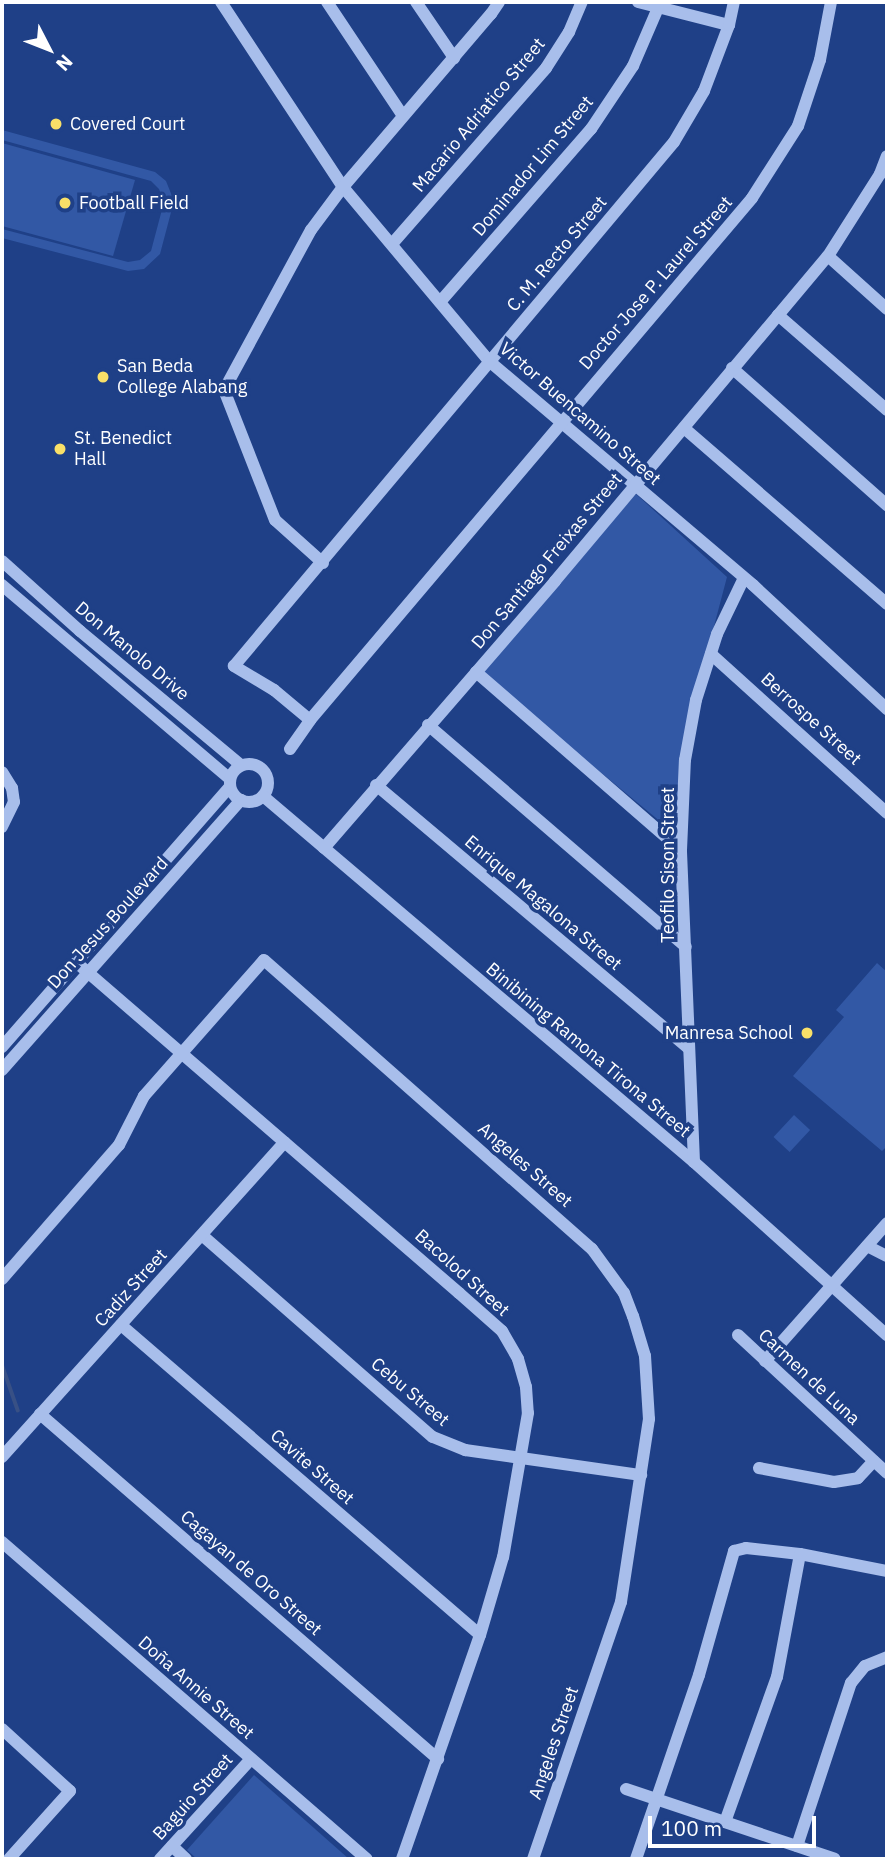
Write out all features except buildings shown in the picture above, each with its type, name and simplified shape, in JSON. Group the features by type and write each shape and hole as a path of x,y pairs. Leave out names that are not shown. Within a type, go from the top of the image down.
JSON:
{"street":[{"name":"Victor Buencamino Street","path":"220,2 343,187 489,360 744,578 887,709"},
{"path":"327,2 403,116"},
{"path":"416,2 454,58"},
{"path":"323,563 275,520 223,390 311,230 343,187 499,2"},
{"name":"Macario Adriatico Street","path":"392,243 546,68 569,32 582,2"},
{"path":"638,2 729,26"},
{"name":"C. M. Recto Street","path":"310,720 274,690 234,666 674,142 704,91 729,26 734,2"},
{"name":"Doctor Jose P. Laurel Street","path":"290,749 310,720 752,198 803,113 821,60 831,2"},
{"name":"Dominador Lim Street","path":"440,302 591,129 633,66 658,8"},
{"name":"Don Santiago Freixas Street","path":"324,848 828,256 884,175 887,156"},
{"path":"828,256 887,309"},
{"path":"778,315 887,410"},
{"path":"732,368 887,505"},
{"path":"684,428 887,604"},
{"name":"Don Manolo Drive","path":"2,561 80,631 242,765"},
{"path":"2,585 14,571"},
{"name":"Teofilo Sison Street","path":"694,1162 681,850 687,741 710,654 744,578"},
{"name":"Don Manolo Drive","path":"2,585 230,783"},
{"name":"Berrospe Street","path":"710,654 887,813"},
{"path":"476,672 681,850"},
{"path":"428,725 686,947"},
{"path":"252,764 261,768 267,776 268,787 263,796 249,802 241,800 230,783 242,765 252,764"},
{"path":"2,772 12,788 14,802 2,827"},
{"name":"Don Jesus Boulevard","path":"2,1047 230,783"},
{"name":"Enrique Magalona Street","path":"376,785 688,1048"},
{"name":"Binibining Ramona Tirona Street","path":"263,796 694,1162 887,1335"},
{"name":"Don Jesus Boulevard","path":"2,1070 241,800"},
{"name":"Angeles Street","path":"2,1279 119,1145 137,1106 264,960 592,1249 607,1268 633,1316 645,1356 649,1419 621,1602 533,1859"},
{"name":"Bacolod Street","path":"76,963 502,1331 518,1359 526,1387 528,1413 503,1557 480,1634 402,1859"},
{"name":"Cadiz Street","path":"2,1457 285,1142"},
{"path":"765,1360 887,1223"},
{"name":"Cebu Street","path":"203,1236 433,1437 465,1450 641,1475"},
{"path":"867,1246 887,1256"},
{"name":"Cavite Street","path":"121,1325 480,1634"},
{"name":"Carmen de Luna","path":"738,1335 887,1473"},
{"name":"Cagayan de Oro Street","path":"40,1414 438,1759"},
{"path":"759,1468 834,1482 858,1478 874,1461"},
{"name":"Doña Annie Street","path":"2,1542 367,1859"},
{"path":"636,1859 659,1800 716,1622 734,1551 746,1548 800,1554 887,1571"},
{"path":"725,1822 777,1676 800,1554"},
{"path":"797,1846 851,1683 865,1666 887,1657"},
{"path":"2,1729 70,1791 9,1859"},
{"name":"Baguio Street","path":"159,1859 251,1759"},
{"path":"626,1789 835,1859"},
{"path":"172,1846 186,1859"}],"shaded area":[{"path":"2,130 155,172 166,181 174,201 160,254 144,269 128,271 2,238 2,229 128,262 140,260 151,251 164,202 159,189 151,181 2,140"},
{"name":"Football Field","path":"2,143 135,180 113,256 2,226"},
{"path":"636,494 727,577 690,717 673,832 479,672"},
{"path":"877,963 887,972 887,1146 882,1151 793,1076 844,1017 836,1010"},
{"path":"794,1115 810,1130 790,1152 774,1137"},
{"path":"254,1775 349,1859 197,1859 187,1850"}],"waterway":[{"path":"2,1364 18,1410"}],"place":[{"name":"Covered Court","path":"56,124"},
{"name":"Football Field","path":"65,203"},
{"name":"San Beda College Alabang","path":"103,377"},
{"name":"St. Benedict Hall","path":"60,449"},
{"name":"Manresa School","path":"807,1033"}]}
